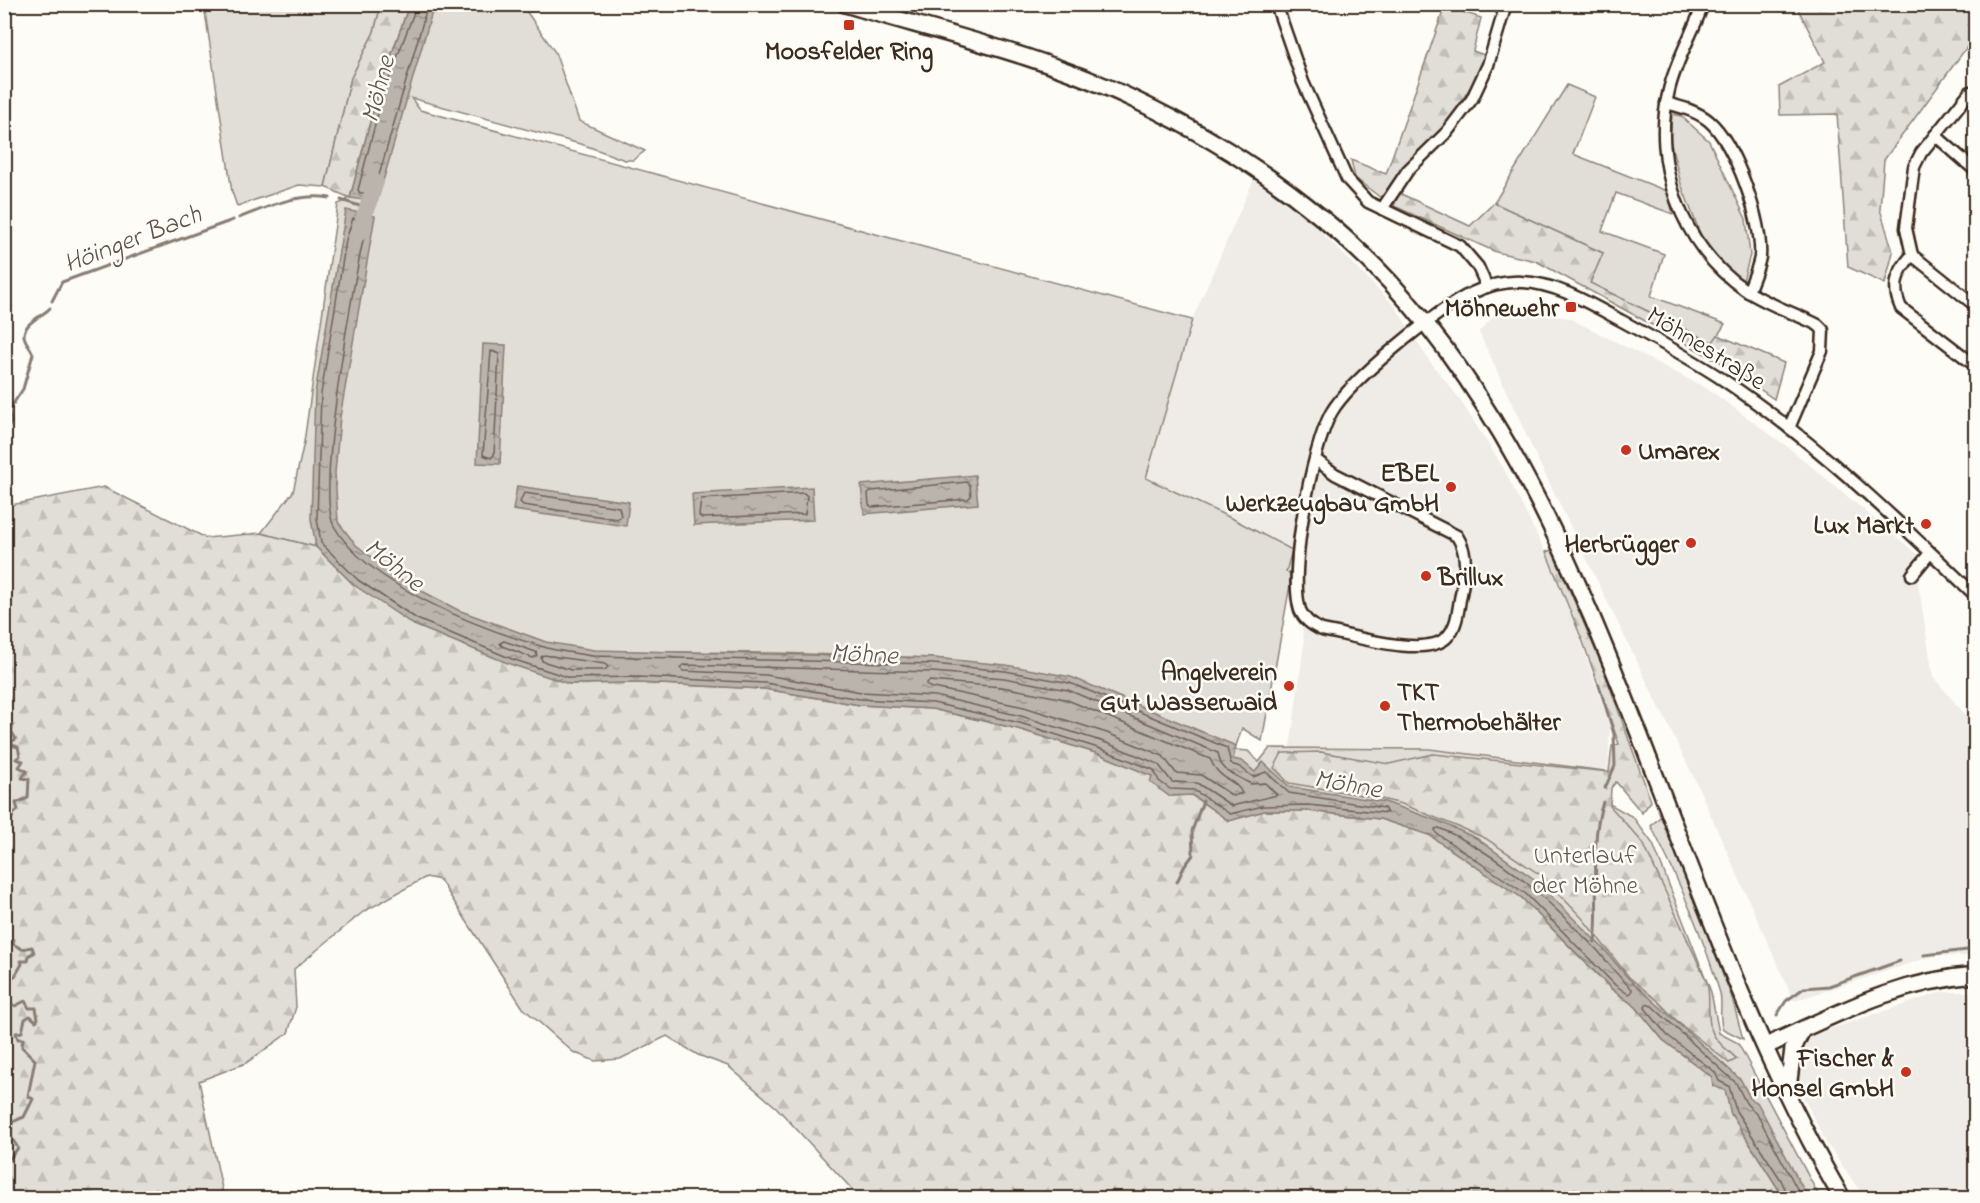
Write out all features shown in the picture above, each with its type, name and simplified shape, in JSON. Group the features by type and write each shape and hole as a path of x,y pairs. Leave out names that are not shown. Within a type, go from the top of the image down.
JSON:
{"main road":[{"path":"845,4 1064,71 1136,100 1200,134 1270,179 1331,227 1389,281 1425,324 1496,422 1546,518 1600,634 1663,796 1766,1046 1842,1198"},
{"path":"1766,1046 1877,996 1919,982 1976,975"},
{"path":"1788,1091 1792,1049 1802,1030"}],"street":[{"path":"1276,4 1303,82 1340,166 1356,191 1382,209 1460,246 1478,267 1486,287"},
{"path":"1382,209 1408,170 1447,132 1472,99 1488,65 1506,4"},
{"path":"1703,4 1680,56 1666,103 1666,153 1680,209 1711,260 1748,292 1818,325 1823,330 1822,351 1789,428"},
{"path":"1970,92 1935,135 1914,168 1906,228 1912,255 1976,306"},
{"path":"1666,103 1690,110 1708,120 1720,133 1732,153 1751,207 1760,248 1760,258 1748,292"},
{"path":"1935,135 1976,171"},
{"path":"1912,255 1900,269 1897,278 1895,295 1901,308 1976,366"},
{"name":"Möhnestraße","path":"1316,460 1335,474 1452,532 1464,549 1466,567 1455,626 1448,636 1430,647 1419,648 1314,627 1300,611 1299,540 1316,460 1331,413 1341,399 1363,375 1425,324 1464,297 1486,287 1511,282 1532,283 1575,297 1698,364 1789,428 1976,596"},
{"path":"1912,575 1930,553"}],"shaded area":[{"path":"1254,179 1301,212 1395,306 1428,359 1456,394 1503,467 1544,550 1577,629 1610,727 1608,770 1448,753 1290,748 1304,644 1292,550 1146,478 1192,320"},
{"path":"1500,309 1569,318 1708,389 1789,448 1922,558 1918,582 1933,677 1975,726 1975,956 1933,956 1794,1001 1695,780 1536,456 1479,332"},
{"path":"1942,992 1975,992 1975,1198 1865,1198 1825,1141 1778,1046"}],"green space":[{"path":"204,5 381,5 374,32 351,78 325,187 299,185 237,206 232,192"},
{"path":"381,5 409,5 377,96 350,198 325,187 351,78 374,32"},
{"name":"Unterlauf der Möhne","path":"427,5 522,5 555,52 579,121 645,151 633,160 625,160 584,145 411,98 420,110 1192,320 1146,478 1292,550 1286,572 1292,574 1262,741 1242,728 1236,746 1156,716 1236,750 1248,751 1259,762 1270,748 1429,749 1605,771 1603,788 1606,802 1633,817 1653,844 1711,992 1719,1033 1738,1043 1820,1198 1760,1198 1265,829 594,685 315,545 316,547 261,533 293,492 304,442 338,204 346,201","holes":["598,651 933,658 979,663"]},
{"path":"1796,5 1975,5 1975,36 1884,160 1880,209 1893,252 1885,284 1848,267 1837,114 1780,115 1779,87 1825,62"},
{"path":"1445,6 1481,18 1473,51 1487,56 1477,77 1446,125 1404,166 1381,198 1355,178 1351,160 1386,174"},
{"path":"1567,85 1595,97 1573,154 1667,191 1673,214 1616,193 1602,231 1664,254 1651,296 1725,324 1713,343 1590,283 1603,253 1494,203"},
{"path":"1672,114 1681,116 1709,141 1746,219 1750,255 1743,281 1723,264 1703,241 1681,184 1670,140"},
{"path":"1399,193 1470,226 1494,203 1603,253 1590,283 1712,343 1718,335 1784,363 1774,399 1725,365 1536,261 1496,252 1394,206"},
{"path":"104,487 206,538 261,533 316,547 354,585 569,684 638,683 764,689 860,705 932,709 1018,729 1099,754 1153,776 1169,796 1191,795 1229,821 1264,811 1308,811 1380,819 1429,835 1522,898 1611,989 1636,1007 1663,1040 1712,1077 1713,1086 1725,1089 1731,1114 1784,1198 860,1198 777,1108 728,1066 698,1055 667,1036 620,1059 595,1061 573,1052 523,1008 440,880 426,877 363,912 294,969 296,1007 288,1033 246,1063 199,1081 224,1198 5,1198 5,506"},
{"name":"Unterlauf der Möhne","path":"1552,550 1602,665 1651,801 1642,813 1616,782 1611,788 1610,806 1643,843 1707,982 1711,1029 1719,1042 1737,1059 1729,1063 1679,1023 1658,1001 1629,977 1583,919 1542,876 1485,838 1402,804 1289,783 1274,768 1282,753 1321,752 1389,764 1433,754 1609,772 1612,746 1619,744 1583,642 1546,552"},
{"path":"1661,816 1732,998 1743,1039 1723,1029 1720,993 1706,950 1671,866 1651,826"}],"water":[{"path":"409,5 434,5 377,202 350,198 377,96"},
{"path":"346,210 375,216 340,417 335,473 338,522 356,545 401,580 458,610 546,642 594,650 933,658 1006,665 1071,677 1236,746 1233,759 1242,761 1255,772 1263,762 1290,787 1385,802 1438,821 1476,838 1534,879 1604,949 1628,978 1741,1080 1751,1100 1757,1102 1808,1198 1784,1198 1731,1114 1725,1090 1713,1086 1712,1077 1663,1040 1636,1007 1612,989 1522,898 1429,835 1380,819 1308,811 1264,811 1229,821 1192,795 1169,796 1150,782 1152,776 1099,754 1018,729 932,709 860,705 764,689 638,683 569,684 510,664 414,625 354,585 316,547 311,519 315,393"},
{"path":"483,344 506,345 500,464 477,463"},
{"path":"975,475 978,504 864,514 861,485"},
{"path":"517,486 629,502 626,526 513,510"},
{"path":"812,487 814,520 694,525 692,494"}],"waterway":[{"name":"Höinger Bach","path":"358,234 376,182"},
{"name":"Höinger Bach","path":"239,218 295,199 330,198"},
{"name":"Höinger Bach","path":"341,200 366,208"},
{"name":"Höinger Bach","path":"52,301 62,282 233,220"},
{"name":"Höinger Bach","path":"4,438 11,422 9,410 23,389 33,354 24,336 25,331 50,308"},
{"name":"Höinger Bach","path":"4,455 4,468"},
{"path":"1599,685 1614,734 1615,766 1605,788"},
{"name":"Höinger Bach","path":"4,722 7,719 13,725 11,731 16,739 11,742 12,745 18,747 20,756 16,759 23,761 19,767 27,771 22,778 29,779 28,798 16,803 18,810 13,814 9,829 4,826"},
{"path":"1177,882 1193,855 1192,831 1203,801"},
{"path":"1595,942 1597,907 1595,854 1603,802"},
{"name":"Höinger Bach","path":"4,867 7,875 4,881"},
{"name":"Höinger Bach","path":"4,890 6,886 10,886 10,900 4,902"},
{"name":"Höinger Bach","path":"4,914 9,932 7,939 14,940 13,944 22,949 32,947 34,953 29,955 28,961 21,961 22,964 15,976 4,982"},
{"path":"1924,955 1976,949"},
{"path":"1777,1015 1786,1001 1804,988 1829,986 1900,961"},
{"name":"Höinger Bach","path":"4,995 6,1002 15,1006 25,1001 29,1008 36,1008 38,1019 36,1021 30,1016 25,1019 22,1032 16,1033 18,1039 23,1039 22,1047 35,1060 28,1096 33,1099 24,1117 12,1122 11,1137 18,1148 4,1166"}],"place":[{"name":"Moosfelder Ring","path":"849,25"},
{"name":"Möhnewehr","path":"1571,307"},
{"name":"Umarex","path":"1626,450"},
{"name":"EBEL Werkzeugbau GmbH","path":"1451,487"},
{"name":"Lux Markt","path":"1926,524"},
{"name":"Herbrügger","path":"1691,543"},
{"name":"Brillux","path":"1426,576"},
{"name":"Angelverein Gut Wasserwaid","path":"1289,686"},
{"name":"TKT Thermobehälter","path":"1385,706"},
{"name":"Fischer & Honsel GmbH","path":"1906,1072"}],"water label":[{"name":"Möhne","path":"377,89"},
{"name":"Möhne","path":"395,564"},
{"name":"Möhne","path":"864,653"},
{"name":"Möhne","path":"1348,783"}]}
